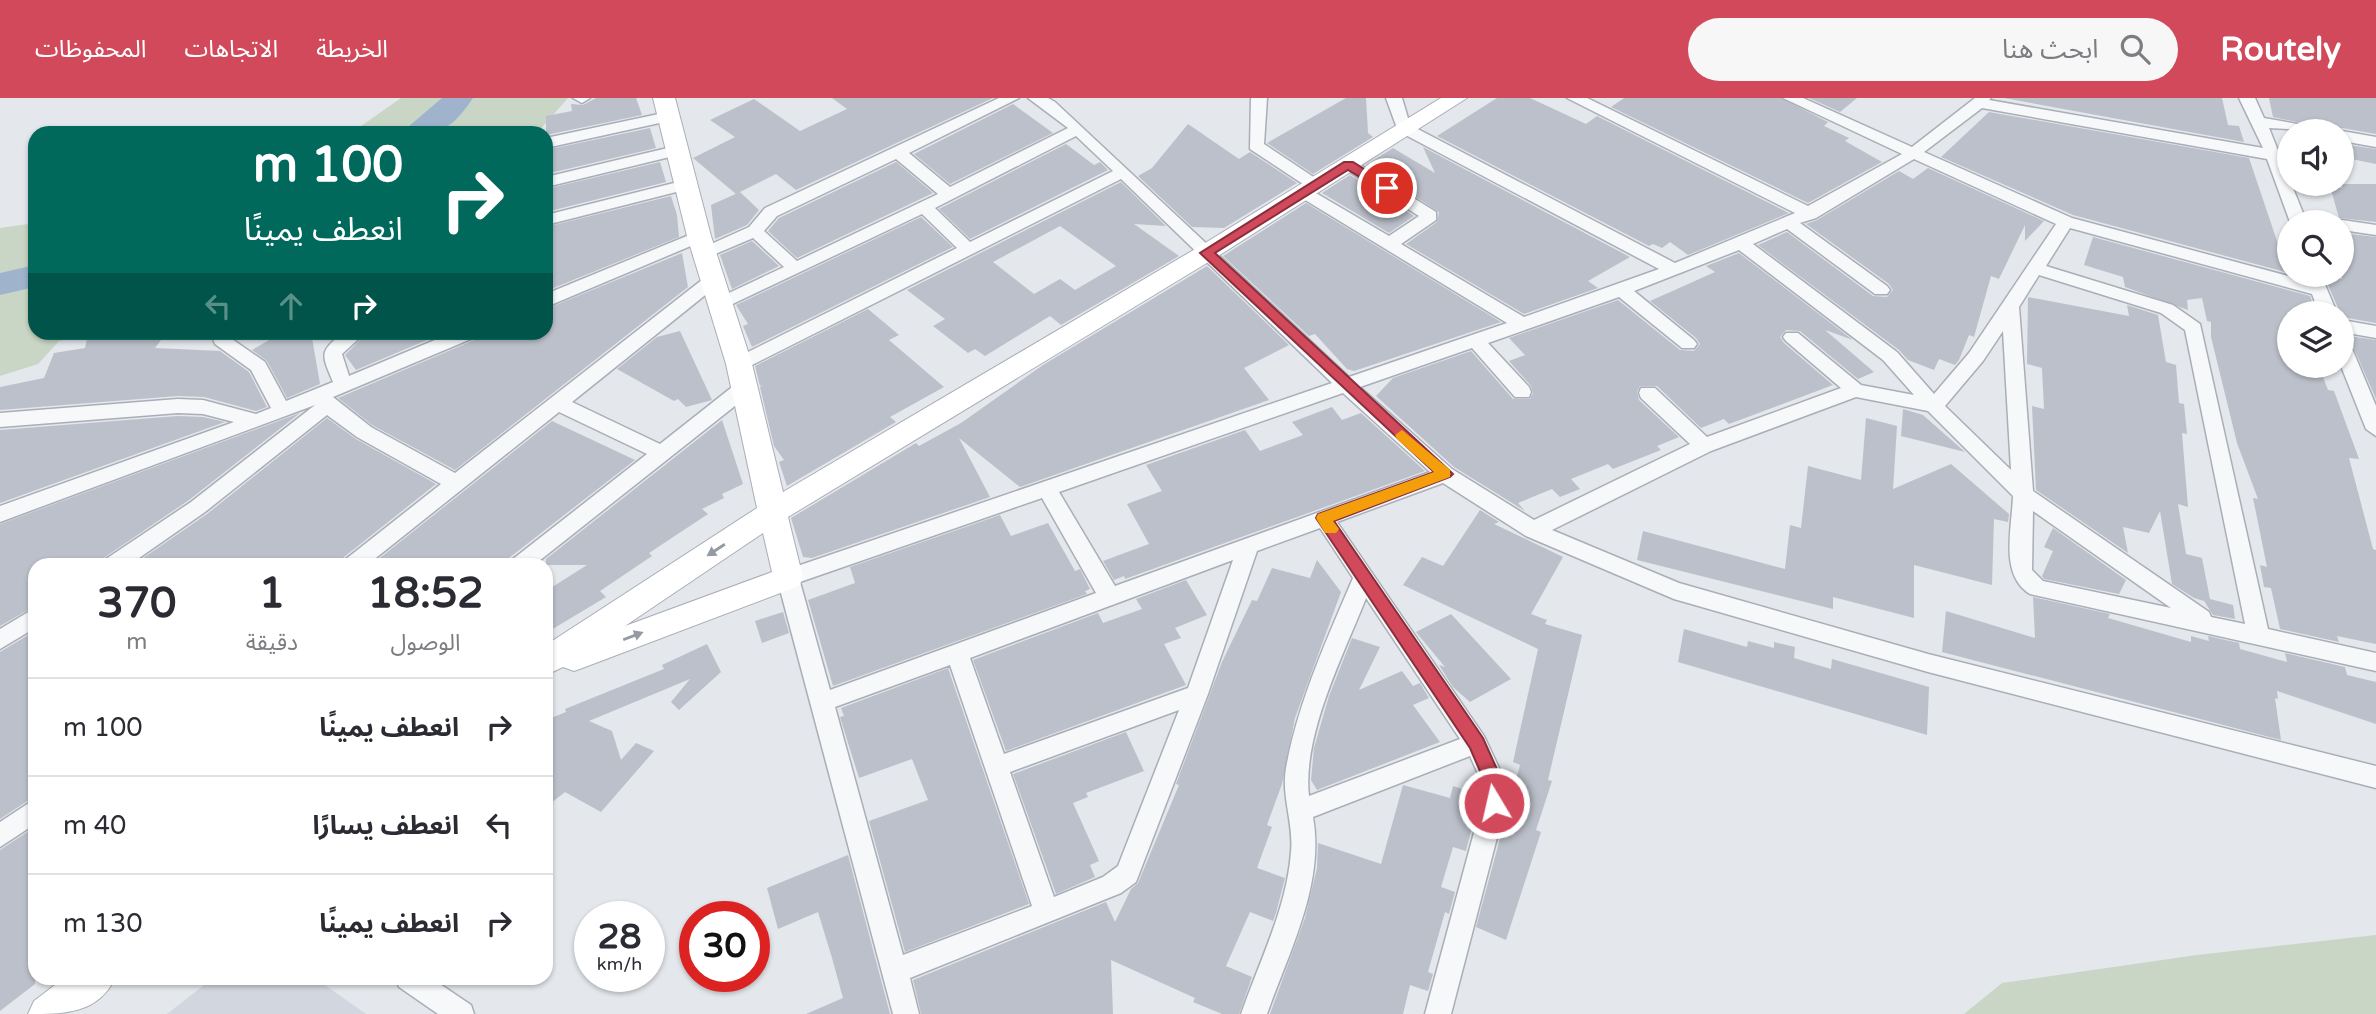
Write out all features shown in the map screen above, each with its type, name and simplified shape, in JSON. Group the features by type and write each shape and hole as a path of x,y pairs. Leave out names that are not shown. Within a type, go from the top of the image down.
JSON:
{"street":[{"path":"553,298 703,244 755,231 771,212 1011,98"},
{"path":"1036,98 1050,105 1078,130 1345,384 1445,474 1533,530 1674,590 1928,663 2376,777"},
{"path":"1259,98 1256,146 1309,189 1388,245 1522,324"},
{"path":"1394,98 1403,128 1675,270"},
{"path":"553,657 772,512 1206,253 1403,128 1456,98"},
{"path":"1575,98 1810,214"},
{"path":"1791,98 2066,222 2277,273"},
{"path":"2247,98 2274,155 2293,210"},
{"path":"553,665 788,578 1675,270 1810,214 1914,154 1981,101 2274,155"},
{"path":"553,141 666,108 676,151 739,364 772,512 820,703 906,1014"},
{"path":"2260,122 2277,125"},
{"path":"362,558 557,403 717,292 795,268 924,208 1078,130"},
{"path":"2354,138 2376,142"},
{"path":"553,180 676,151"},
{"path":"897,151 948,194"},
{"path":"1348,164 1430,216 1388,245"},
{"path":"739,364 1123,172"},
{"path":"553,218 686,185"},
{"path":"924,208 968,249"},
{"path":"1934,406 1976,357 2066,222"},
{"path":"1789,223 1881,290"},
{"path":"2354,227 2376,230"},
{"path":"755,231 795,268"},
{"path":"1741,243 1890,356 1906,371 1934,406 2023,494 2210,624"},
{"path":"2034,268 2167,309 2184,318 2194,328 2258,634"},
{"path":"1621,290 1688,344"},
{"path":"2010,307 2023,494 2021,571 2028,582 2038,587 2376,662"},
{"path":"2354,328 2376,332"},
{"path":"1793,337 1854,390 1934,406"},
{"path":"221,340 258,366 282,411"},
{"path":"344,387 332,358 333,351 347,340"},
{"path":"123,558 198,507 324,400 344,387 453,340"},
{"path":"1475,340 1522,392"},
{"path":"2354,375 2376,427"},
{"path":"529,558 743,389"},
{"path":"1533,530 1704,446 1854,390"},
{"path":"1648,393 1704,446"},
{"path":"324,400 374,437 458,484"},
{"path":"0,514 282,411 324,400"},
{"path":"557,403 660,452"},
{"path":"0,420 178,406 203,407 257,421"},
{"path":"820,703 1247,549 1445,474"},
{"path":"1046,488 1110,597"},
{"path":"1324,518 1476,743 1495,785 1494,803 1438,1014"},
{"path":"895,971 1048,912 1112,884 1126,874 1198,694 1247,549"},
{"path":"1254,1014 1301,876 1304,849 1297,770 1318,696 1363,579"},
{"path":"0,640 28,622"},
{"path":"957,653 1048,912"},
{"path":"996,767 1198,694"},
{"path":"1300,811 1476,743"},
{"path":"0,836 28,815"},
{"path":"47,1014 86,985"},
{"path":"418,985 461,1014"}],"shaded area":[{"path":"204,985 325,985 366,1014 167,1014"}],"green space":[{"path":"401,98 568,98 543,126 361,126"},
{"path":"28,224 28,340 65,340 59,341 38,364 0,376 0,228"},
{"path":"2376,935 2376,1014 1964,1014 2002,983 2197,955"}],"building":[{"path":"596,98 636,98 642,115 553,134 553,126 546,126 546,116 572,111 571,104 583,105"},
{"path":"832,98 993,98 796,190 776,174 736,194 693,158 735,137 710,120 754,99 800,131 847,109"},
{"path":"1346,98 1366,98 1368,133 1373,137 1313,174 1267,143"},
{"path":"1497,98 1530,98 1586,124 1597,116 1789,213 1688,255 1670,242 1662,248 1653,244 1649,246 1437,136"},
{"path":"1624,98 1781,98 1828,122 1824,126 1849,138 1845,141 1882,162 1808,203 1611,107"},
{"path":"1809,98 1857,98 1840,112"},
{"path":"2004,98 2222,98 2228,125 2239,126 2244,142"},
{"path":"2269,98 2376,98 2376,134 2354,130 2354,119 2273,117"},
{"path":"1013,104 1053,133 950,184 914,154"},
{"path":"1989,112 2249,158 2277,241 2277,270 2073,215 1941,157"},
{"path":"1188,124 1239,159 1250,152 1297,183 1224,228 1192,227 1138,176 1152,168"},
{"path":"650,128 656,148 553,172 553,149"},
{"path":"1066,144 1094,165 1100,162 1108,170 970,239 939,209"},
{"path":"2354,146 2376,149 2376,164 2354,159"},
{"path":"1423,147 1630,257 1588,281 1598,288 1524,314 1406,244 1437,222 1439,212 1366,165 1393,148 1435,173"},
{"path":"660,162 666,182 553,210 553,187"},
{"path":"896,162 933,193 797,258 768,231 779,218"},
{"path":"1928,168 2044,221 2025,241 2025,225 1999,279 1991,276 1974,337 1969,335 1959,360 1955,365 1939,359 1934,370 1908,360 1899,350 1758,245 1787,232 1873,296 1887,297 1893,290 1889,284 1806,224 1899,171 1913,179"},
{"path":"1350,175 1414,216 1389,233 1322,193"},
{"path":"1121,182 1166,226 1134,224 1179,256 1061,325 1050,316 985,356 975,349 968,353 933,326 945,319 907,290","holes":["1060,226 1116,266 1075,290 1060,279 1034,294 993,262"]},
{"path":"2354,184 2376,184 2376,222 2354,220 2354,210 2337,210 2333,196 2354,196"},
{"path":"740,192 759,210 747,225 715,239 711,205"},
{"path":"671,196 677,215 679,237 553,288 553,225"},
{"path":"1306,203 1501,322 1354,371 1347,369 1315,334 1309,336 1223,256"},
{"path":"921,217 953,247 752,347 743,326 748,324 736,305"},
{"path":"2354,234 2376,237 2376,323 2354,319 2354,301 2335,301 2329,287 2354,287"},
{"path":"2093,237 2310,296 2312,301 2277,301 2277,378 2324,378 2328,390 2334,391 2359,459 2349,458 2373,549 2376,550 2376,644 2337,636 2339,642 2280,629 2271,588 2264,587 2260,565 2267,567 2253,498 2258,499 2237,443 2211,337 2211,322 2207,321 2202,298 2187,300 2188,310 2125,287 2123,277 2084,265"},
{"path":"752,241 779,266 732,289 720,255"},
{"path":"682,253 688,287 455,470 372,425 338,398 474,340 553,340 553,306"},
{"path":"1739,253 1853,340 1825,330 1874,372 1858,379 1800,331 1786,330 1780,337 1784,343 1833,385 1729,424 1724,419 1701,428 1657,386 1640,386 1637,392 1639,400 1679,437 1657,446 1661,450 1613,469 1608,464 1571,479 1580,489 1560,497 1552,489 1518,503 1525,511 1454,467 1376,396 1393,378 1471,351 1513,399 1530,399 1533,393 1531,386 1509,361 1525,355 1509,338 1618,300 1680,350 1694,351 1700,344 1696,338 1650,301 1715,272 1706,266"},
{"path":"1207,266 1289,345 1244,368 1269,400 1020,487 959,438 990,497 812,558 803,557 791,518 916,443 919,446 961,423 1043,365"},
{"path":"2028,297 2129,316 2127,305 2158,315 2166,362 2176,365 2179,403 2184,404 2187,434 2182,433 2188,507 2178,504 2186,554 2202,558 2210,599 2233,605 2235,619 2213,615 2204,601 2172,584 2160,511 2149,533 2123,527 2128,553 2036,490 2032,406 2044,409 2042,368 2027,364"},
{"path":"868,309 899,335 889,340 944,387 890,417 896,422 787,486 779,462 784,460 774,446 760,387 763,385 760,386 755,366"},
{"path":"680,331 712,400 686,407 678,399 674,401 617,369 657,337"},
{"path":"2354,337 2376,340 2376,399 2354,349"},
{"path":"87,340 161,340 155,348 220,351 249,372 267,407 256,411 204,397 178,396 0,410 0,387 44,378 54,353 85,348"},
{"path":"269,340 312,340 320,384 287,398 267,361 252,350"},
{"path":"360,340 427,340 356,370 345,355"},
{"path":"1332,407 1342,420 1361,413 1425,471 1125,579 1124,576 1114,580 1103,561 1149,544 1127,504 1162,491 1146,465 1245,430 1260,451 1303,435 1292,422"},
{"path":"1903,409 1923,415 1965,452 1901,436"},
{"path":"300,413 189,500 104,558 28,558 28,610 0,626 0,524"},
{"path":"178,416 203,417 225,422 0,503 0,430"},
{"path":"327,418 356,439 436,484 344,558 143,558 207,514"},
{"path":"1866,418 1897,426 1893,489 1951,464 2009,514 2008,522 1994,519 1992,585 1914,565 1914,618 1833,597 1833,609 1637,560 1643,531 1785,569 1790,525 1801,528 1808,466 1861,480"},
{"path":"722,420 743,484 722,494 724,498 702,509 708,514 649,553 652,556 600,591 606,597 553,629 553,587 587,565 553,565 553,558 547,558"},
{"path":"552,421 635,460 509,558 380,558"},
{"path":"1480,510 1499,522 1494,524 1563,557 1531,614 1547,620 1545,624 1582,635 1548,780 1552,781 1536,830 1541,832 1506,940 1476,927 1520,765 1513,762 1538,649 1403,585 1422,557 1443,566"},
{"path":"1000,515 1011,536 1048,523 1075,571 1080,569 1090,589 1085,591 1087,594 833,686 808,600 855,583 850,567"},
{"path":"2053,528 2126,580 2119,594 2044,579 2042,576 2053,551 2044,547"},
{"path":"1317,560 1341,592 1295,718 1282,784 1267,825 1272,827 1257,868 1285,878 1276,913 1273,921 1250,912 1226,966 1252,977 1239,1014 1222,1014 1193,1002 1195,998 1111,960 1113,1014 921,1014 913,980 1106,902 1115,922 1131,889 1138,883 1179,785 1176,784 1222,662 1252,600 1257,601 1272,568 1310,578"},
{"path":"1186,580 1207,615 1175,628 1181,638 1164,644 1186,685 1006,751 973,660 1098,613 1103,623 1142,609 1136,599"},
{"path":"2033,597 2110,614 2108,618 2191,642 2191,636 2209,641 2208,636 2239,643 2240,649 2287,662 2285,653 2345,667 2347,675 2376,682 2376,724 2277,691 2278,699 2275,698 2281,740 1942,652 1946,611 2035,638"},
{"path":"783,612 789,633 762,643 755,621"},
{"path":"1451,614 1511,679 1470,702 1453,687 1439,665 1445,667 1416,632"},
{"path":"1684,629 1747,647 1748,641 1774,648 1774,642 1795,647 1794,658 1831,669 1832,659 1929,687 1927,735 1678,662"},
{"path":"28,635 28,801 0,819 0,652"},
{"path":"1352,638 1380,647 1359,690 1402,671 1413,686 1420,683 1429,698 1413,705 1440,742 1317,790 1311,780 1314,748 1329,696"},
{"path":"707,644 721,672 679,710 671,702 690,679 589,721 612,731 621,760 636,743 654,751 601,812 565,792 553,801 553,717 566,712 565,709 664,669 662,665"},
{"path":"948,668 1029,904 905,952 869,821 928,800 912,759 859,778 840,717 844,716 841,708"},
{"path":"1126,732 1144,771 1086,793 1088,797 1073,803 1099,861 1090,865 1095,877 1056,894 1013,774"},
{"path":"1403,785 1450,798 1453,786 1480,795 1466,851 1453,847 1441,887 1455,892 1449,914 1445,912 1428,972 1433,974 1428,991 1410,985 1403,1014 1270,1014 1305,918 1317,868 1318,843 1381,864"},
{"path":"28,832 28,985 34,985 0,1011 0,850"},
{"path":"848,855 890,1014 806,1014 843,998 818,912 778,929 767,888"}],"waterway":[{"path":"427,126 443,115 458,98"},
{"path":"0,284 28,278"}],"slow traffic":[{"path":"1331,529 1324,518 1445,474 1402,435"}],"route":[{"path":"1387,188 1348,164 1206,253 1445,474 1324,518 1476,743 1495,785 1494,803"}]}
